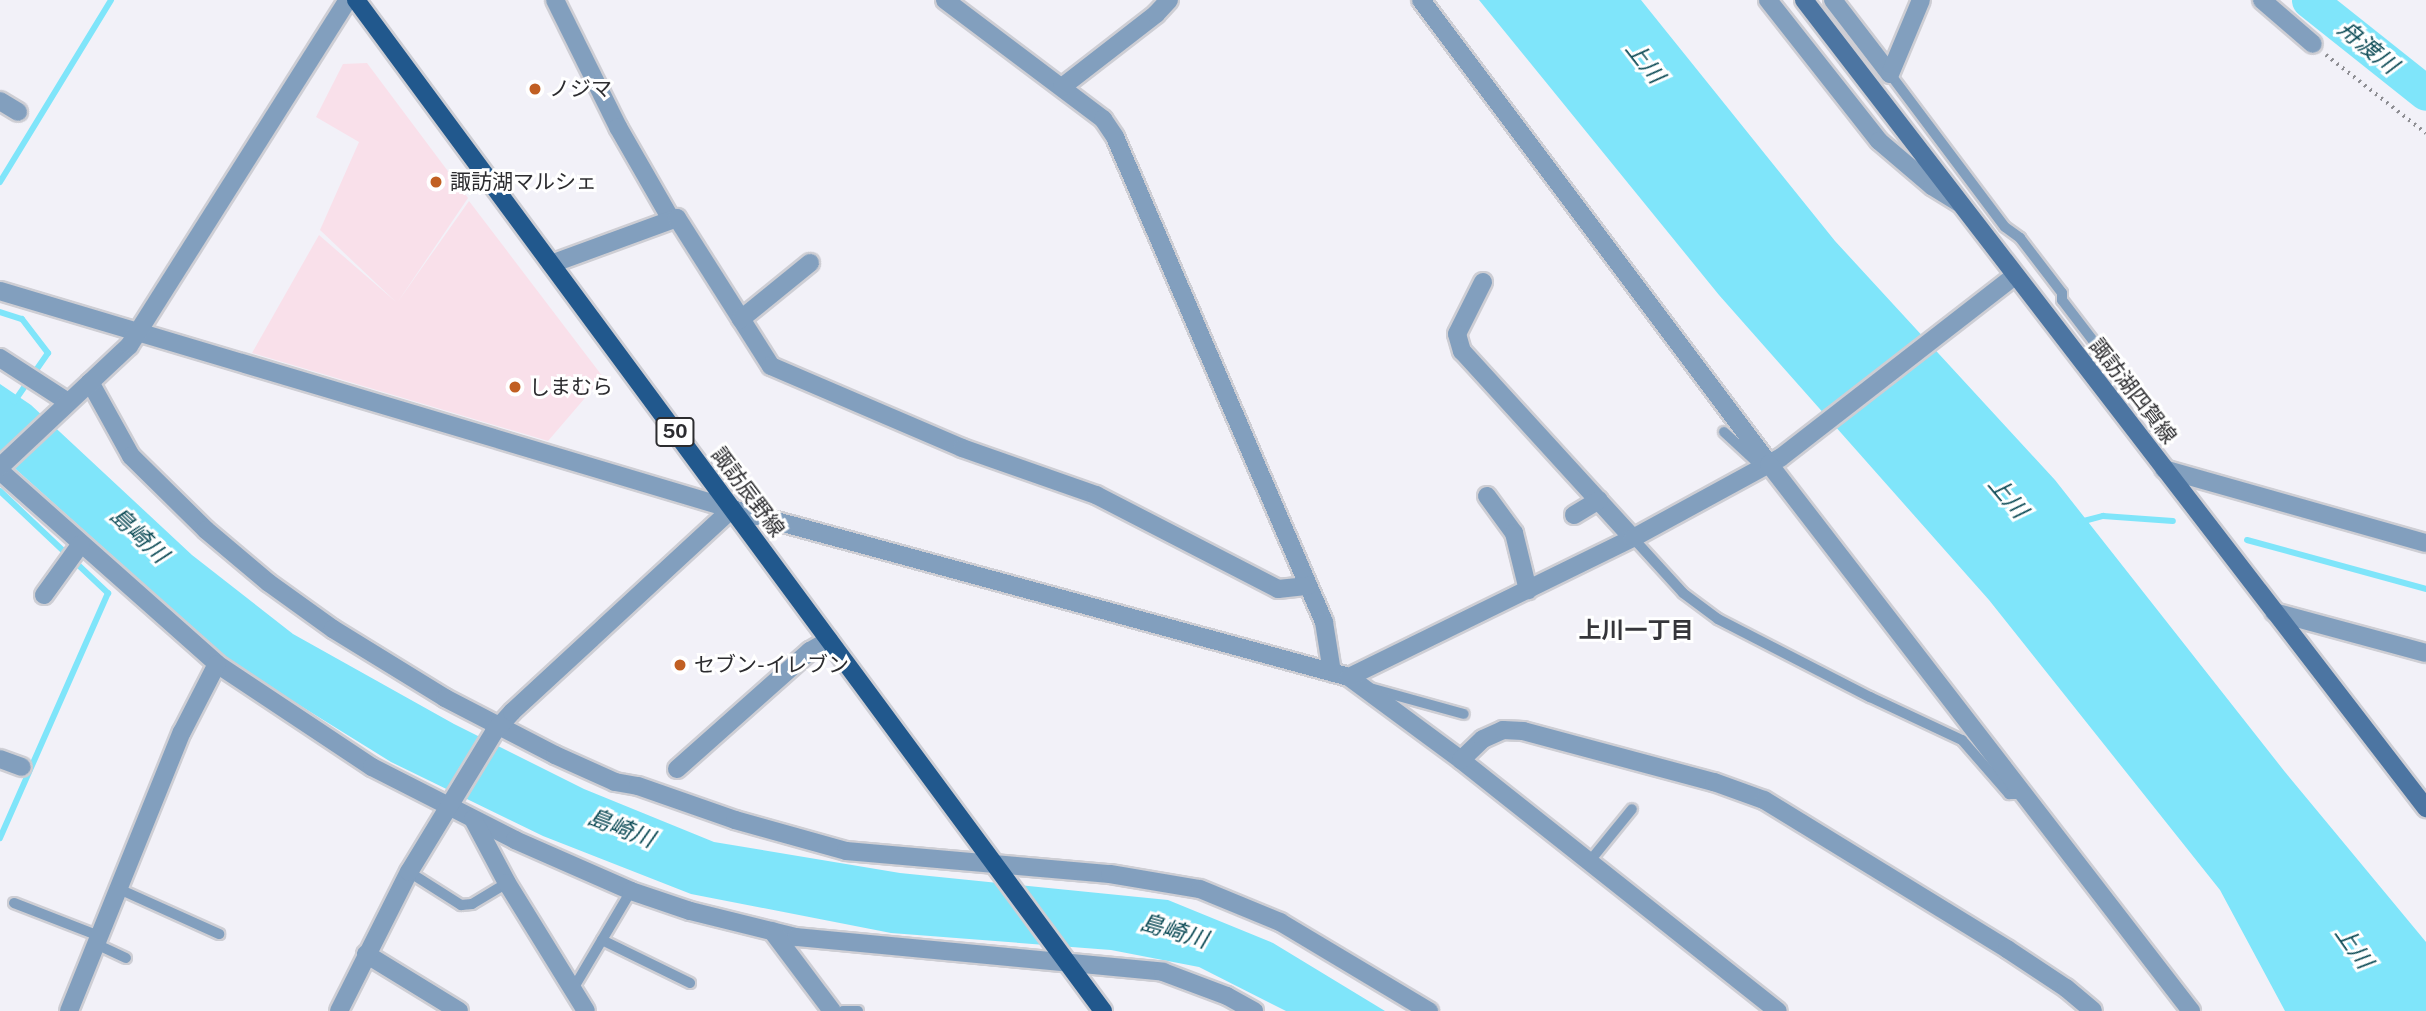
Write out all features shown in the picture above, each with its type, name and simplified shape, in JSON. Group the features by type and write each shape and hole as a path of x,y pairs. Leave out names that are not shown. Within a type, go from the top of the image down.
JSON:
{"main road":[{"name":"諏訪辰野線","path":"356,0 1103,1011"},
{"name":"諏訪湖四賀線","path":"1804,0 1959,203 2011,280 2164,468 2424,800"}],"street":[{"path":"348,0 129,346 1,468 80,545 217,664 372,767 449,803 473,819 631,891 690,911 772,931 852,944 1061,957 1163,972 1227,996 1254,1011"},
{"path":"555,0 618,127 671,219"},
{"path":"945,0 1103,119 1115,138 1324,622 1341,675"},
{"path":"1062,87 1156,15 1169,0"},
{"path":"1421,0 2190,1011"},
{"path":"1768,0 1879,141 1920,178 1959,203"},
{"path":"1833,0 1890,74 1921,0"},
{"path":"2262,0 2313,44"},
{"path":"0,101 18,111"},
{"path":"551,264 677,218 771,366 962,448 1096,495 1278,589 1308,586"},
{"path":"741,319 810,263"},
{"path":"1341,675 1528,590 1633,538 1771,463 2011,280"},
{"path":"1483,282 1457,334 1462,351 1633,538"},
{"path":"0,291 732,509 1341,675 1367,688 1461,760 1778,1011"},
{"path":"0,358 64,407"},
{"path":"90,382 131,456 206,530 269,583 333,629 497,729 615,782 638,786 846,851 997,868 1110,874 1200,889 1280,922 1429,1011"},
{"path":"2164,468 2426,543"},
{"path":"1488,496 1514,533 1528,590"},
{"path":"1574,515 1599,500"},
{"path":"339,1011 409,872 497,729 732,509"},
{"path":"44,595 80,545"},
{"path":"2274,611 2426,653"},
{"path":"677,769 810,651 830,640"},
{"path":"69,1011 182,732 217,664"},
{"path":"1461,760 1483,739 1503,730 1523,731 1714,782 1764,800 2007,948 2066,988 2093,1011"},
{"path":"0,759 22,767"},
{"path":"473,819 507,883 586,1011"},
{"path":"772,931 832,1011"},
{"path":"366,954 459,1011"}],"lane":[{"path":"1890,74 2005,227 2020,238 2054,282 2062,293 2062,300 2146,411"},
{"path":"1724,432 1771,463"},
{"path":"1633,538 1683,593 1718,619 1870,697 1962,740 2009,794 2026,794"},
{"path":"1367,688 1464,714"},
{"path":"1590,862 1632,809"},
{"path":"409,872 461,905 472,904 497,892 507,883"},
{"path":"119,889 219,934"},
{"path":"573,989 631,891"},
{"path":"14,903 97,940 126,958"},
{"path":"602,940 690,983"},
{"path":"843,1011 858,1011"}],"path":[{"path":"2313,44 2426,133"}],"shaded area":[{"path":"367,63 468,198 397,303 469,201 603,377 548,441 252,353 319,235 396,302 320,230 359,142 316,117 343,64"}],"water":[{"name":"上川","path":"1479,0 1641,0 1835,241 2055,480 2285,772 2426,942 2426,1011 2285,1011 2220,890 1989,600 1719,295"},
{"name":"島崎川","path":"0,384 31,405 192,555 293,634 454,724 584,789 714,842 900,873 1168,900 1273,943 1385,1011 1286,1011 1199,967 1111,950 891,933 691,894 543,836 391,762 233,664 0,455"}],"waterway":[{"path":"0,182 111,0"},
{"name":"舟渡川","path":"2309,0 2426,93"},
{"path":"0,312 22,319 48,353 14,402"},
{"path":"0,491 108,593 0,838"},
{"path":"2080,522 2103,516 2173,521"},
{"path":"2247,540 2426,589"}],"place":[{"name":"ノジマ","path":"535,89"},
{"name":"諏訪湖マルシェ","path":"436,182"},
{"name":"しまむら","path":"515,387"},
{"name":"セブン-イレブン","path":"680,665"}],"district":[{"name":"上川一丁目","path":"1636,630"}]}
